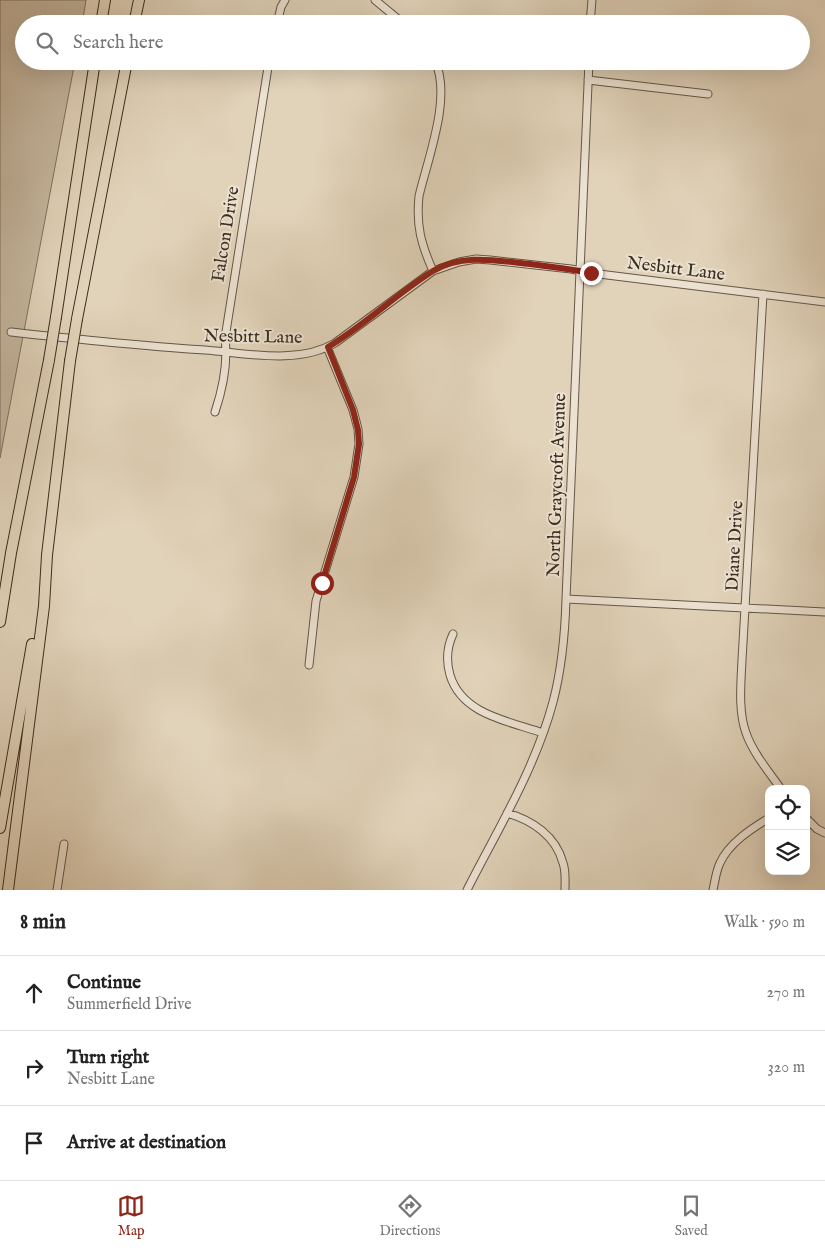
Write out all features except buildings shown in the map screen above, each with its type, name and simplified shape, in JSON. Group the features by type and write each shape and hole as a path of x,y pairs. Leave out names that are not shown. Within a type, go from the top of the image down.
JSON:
{"highway":[{"path":"102,15 105,0"},
{"path":"136,15 139,0"},
{"path":"0,622 11,553 49,360 94,70"},
{"path":"0,828 47,555 70,361 125,70"},
{"path":"8,890 44,606 47,555"}],"street":[{"path":"279,15 285,0"},
{"path":"375,0 393,15"},
{"path":"591,15 592,0"},
{"name":"Falcon Drive","path":"216,412 226,351 225,338 268,70"},
{"path":"433,271 420,239 418,209 419,196 442,97 438,70"},
{"name":"North Graycroft Avenue","path":"467,890 533,759 553,702 562,661 589,70"},
{"path":"588,80 708,94"},
{"name":"Nesbitt Lane","path":"11,332 161,347 284,355 312,352 328,347 433,271 459,262 476,259 825,302"},
{"name":"Diane Drive","path":"763,294 742,662 742,716 751,745 778,785"},
{"path":"309,665 316,601 354,477 359,444 353,410 328,347"},
{"path":"566,599 825,612"},
{"path":"454,634 450,642 448,668 455,688 465,701 483,712 543,733"},
{"path":"507,813 522,817 536,825 550,839 560,853 564,864 565,890"},
{"path":"713,890 719,863 727,851 745,834 765,821"},
{"path":"810,822 817,829 825,833"},
{"path":"57,890 64,844"}],"shaded area":[{"path":"0,0 86,0 84,15 15,15 15,70 73,70 0,458"}],"route":[{"path":"322,583 354,477 359,444 353,410 328,347 433,271 459,262 476,259 490,260 591,273"}]}
